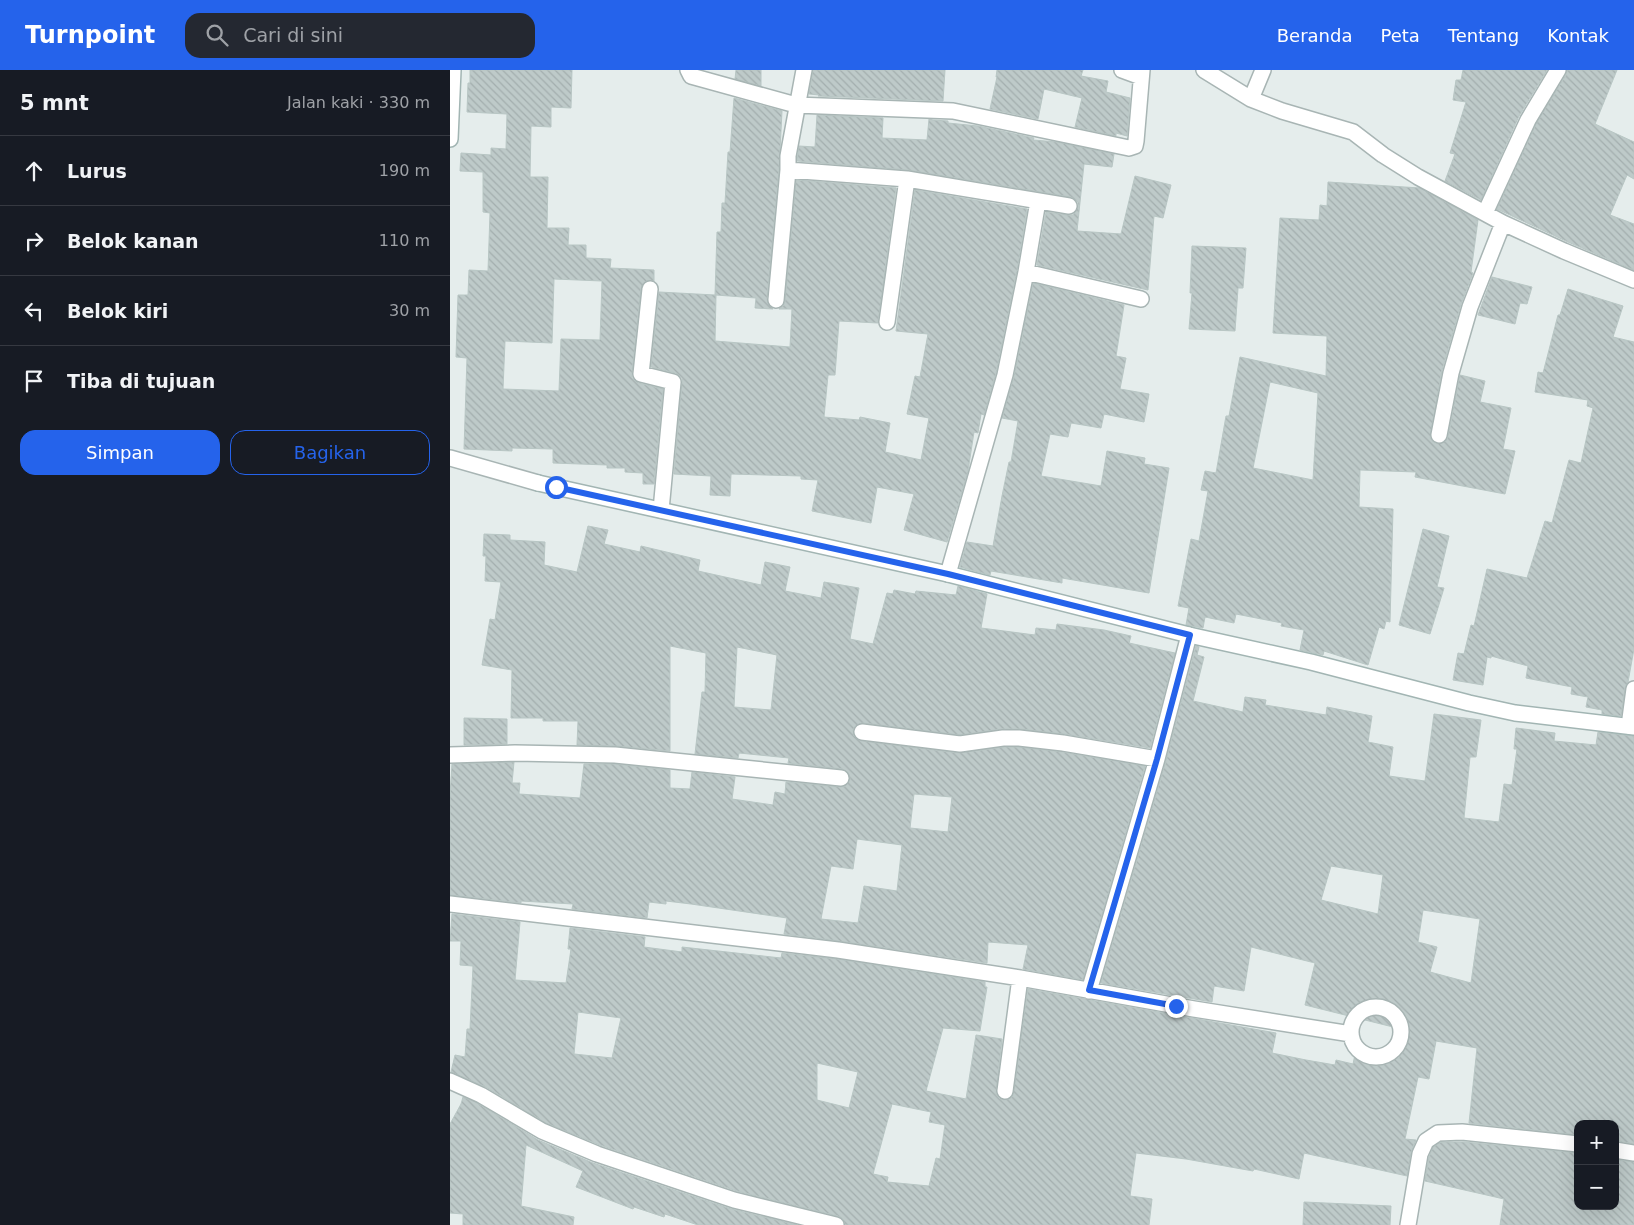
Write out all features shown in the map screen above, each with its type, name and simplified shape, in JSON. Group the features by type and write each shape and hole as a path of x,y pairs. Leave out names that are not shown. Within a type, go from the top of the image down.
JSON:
{"street":[{"path":"450,139 452,70"},
{"path":"688,70 691,76 796,105 953,111 1133,148 1136,141 1141,74 1122,70"},
{"path":"776,300 788,156 804,70"},
{"path":"1204,70 1251,99 1282,111 1353,132 1383,155 1418,177 1503,223 1564,252 1634,280"},
{"path":"1251,99 1264,70"},
{"path":"1485,213 1528,120 1558,70"},
{"path":"788,170 907,179 1069,206"},
{"path":"887,322 907,179"},
{"path":"948,574 1005,374 1026,272 1038,201"},
{"path":"1439,436 1451,373 1470,307 1503,223"},
{"path":"1026,272 1141,299"},
{"path":"650,289 641,374 673,382 661,510"},
{"path":"450,458 538,483 948,574 1509,712 1632,727 1634,689"},
{"path":"1089,990 1157,759 1190,635"},
{"path":"862,732 960,744 1002,738 1019,738 1063,743 1157,759"},
{"path":"450,756 515,753 615,755 841,778"},
{"path":"450,904 838,950 1020,978 1194,1010 1351,1034"},
{"path":"1005,1091 1020,978"},
{"path":"450,1082 481,1095 542,1131 597,1154 734,1200 836,1225"},
{"path":"1408,1225 1420,1154 1426,1141 1438,1133 1462,1132 1574,1144"},
{"path":"1619,1151 1634,1153"}],"building":[{"path":"470,70 572,70 571,108 551,107 551,127 531,126 530,177 548,177 547,228 569,228 568,245 586,245 586,258 611,259 610,268 654,270 654,281 646,281 641,288 632,378 638,383 663,389 654,484 643,484 643,473 625,472 625,468 607,468 607,465 553,463 553,449 512,448 512,451 464,449 467,358 456,357 458,295 468,295 469,270 488,271 490,213 483,212 483,172 460,171 461,153 491,155 491,148 506,149 507,114 467,112 468,83 470,83","holes":["554,279 602,281 600,340 561,339 559,391 503,389 505,341 552,343"]},
{"path":"736,70 761,70 761,86 735,79"},
{"path":"813,70 945,70 943,101 818,96 809,94"},
{"path":"997,70 1083,70 1081,76 1108,81 1106,92 1130,98 1127,136 1116,133 1116,136 1075,127 1082,98 1044,89 1038,119 990,109"},
{"path":"1463,70 1547,70 1519,116 1481,200 1445,181 1455,154 1450,153 1466,102 1453,100 1456,80 1461,80"},
{"path":"1567,70 1617,70 1595,124 1634,142 1634,179 1627,175 1610,215 1634,224 1634,270 1497,209 1536,124 1566,75"},
{"path":"734,98 782,111 779,170 767,299 768,304 773,309 755,308 756,298 716,295 715,341 790,347 792,309 779,309 785,301 796,180 896,188 878,323 839,321 835,375 828,375 824,417 859,420 860,417 890,423 885,452 921,460 929,418 907,414 915,376 920,377 928,334 896,331 915,190 1027,209 1017,270 996,373 984,415 981,414 978,433 974,432 968,471 947,542 904,530 914,494 877,487 871,523 812,511 818,480 801,479 801,476 731,474 730,496 710,495 711,476 674,474 682,378 676,373 651,367 659,292 715,295 717,232 721,232 722,203 725,203"},
{"path":"817,115 883,118 882,138 927,140 929,119 978,126 1034,138 1033,140 1057,142 1114,154 1112,167 1084,164 1077,231 1121,234 1135,176 1171,185 1163,218 1154,216 1148,290 1037,265 1046,212 1073,215 1078,207 1078,202 1071,197 908,170 797,161 799,146 815,147"},
{"path":"1328,182 1420,188 1478,220 1471,272 1473,273 1461,304 1442,370 1430,438 1438,444 1446,441 1448,437 1460,375 1485,381 1480,402 1511,408 1503,449 1515,451 1505,494 1415,477 1416,472 1360,470 1359,507 1393,509 1390,622 1386,621 1384,629 1379,627 1368,665 1324,651 1323,655 1300,650 1304,630 1281,626 1282,623 1236,614 1234,623 1205,617 1203,628 1186,625 1189,608 1178,606 1191,539 1199,541 1208,491 1201,490 1205,471 1216,473 1226,416 1229,416 1240,357 1326,376 1327,336 1273,333 1280,218 1319,220 1320,205 1327,206","holes":["1270,382 1318,393 1313,480 1253,468"]},
{"path":"1192,246 1246,248 1243,288 1238,288 1235,331 1189,329 1192,293 1190,293"},
{"path":"1492,277 1532,287 1527,304 1520,303 1515,324 1478,315"},
{"path":"1033,283 1124,305 1116,356 1126,358 1120,389 1149,394 1144,422 1104,414 1101,428 1071,423 1068,437 1050,434 1041,476 1101,486 1107,451 1145,458 1144,464 1169,468 1149,593 1062,578 1062,583 991,571 990,575 960,567 967,542 993,546 1018,421 1002,418 1014,377"},
{"path":"1568,289 1623,306 1613,337 1634,342 1634,649 1621,716 1602,714 1602,710 1586,707 1588,697 1571,694 1572,687 1526,678 1528,666 1491,656 1491,658 1487,657 1483,685 1453,680 1458,653 1464,654 1471,625 1474,626 1487,569 1527,578 1545,521 1552,523 1569,460 1581,463 1593,408 1587,406 1588,400 1535,392 1538,372 1543,373 1558,315 1560,315"},
{"path":"588,526 608,530 604,544 640,552 641,546 700,560 698,571 761,585 765,562 790,567 785,591 821,598 824,582 859,588 850,639 873,644 887,593 893,594 894,590 915,594 916,591 956,595 958,586 987,594 981,628 1035,635 1036,628 1056,630 1057,624 1104,630 1131,636 1129,643 1175,653 1150,748 1020,729 1002,729 960,735 863,723 855,726 853,730 854,736 861,741 959,753 1018,747 1062,752 1145,766 1083,980 1023,969 1028,945 988,942 987,963 784,934 787,918 691,904 666,901 666,904 649,902 647,918 572,909 573,904 521,901 521,903 450,895 450,794 452,764 514,762 512,783 520,783 519,794 580,798 584,764 614,764 670,770 670,788 690,789 692,772 735,777 732,799 773,805 775,792 785,794 786,782 841,787 845,786 850,779 849,774 842,769 788,763 789,758 739,753 738,758 695,754 702,692 705,692 706,653 670,646 670,751 616,746 577,745 578,721 543,721 543,718 511,718 512,670 482,665 490,619 495,620 501,582 485,581 486,556 483,556 484,534 510,535 510,540 545,542 544,565 577,572","holes":["737,647 777,655 771,710 734,707","914,794 952,797 948,832 910,828","857,839 902,845 897,891 864,886 858,923 821,919 831,866 853,869"]},
{"path":"1423,529 1449,536 1437,587 1444,588 1430,634 1399,625"},
{"path":"1196,646 1199,647 1197,655 1204,657 1193,701 1243,712 1245,697 1266,700 1265,705 1326,715 1327,707 1372,716 1368,742 1393,747 1389,776 1425,781 1434,714 1481,720 1476,757 1470,757 1464,818 1499,822 1504,784 1512,785 1517,749 1514,749 1516,728 1555,733 1554,741 1596,745 1598,732 1634,736 1634,1144 1619,1141 1619,1120 1574,1120 1574,1135 1469,1123 1477,1048 1436,1041 1429,1079 1418,1077 1405,1139 1416,1140 1411,1152 1407,1176 1304,1153 1299,1179 1254,1169 1253,1171 1186,1159 1136,1153 1130,1196 1152,1199 1149,1225 845,1225 843,1219 838,1216 737,1191 600,1145 546,1123 486,1087 451,1072 455,1055 465,1057 467,1029 470,1029 473,966 460,965 461,941 450,941 452,914 520,922 515,980 566,983 571,949 568,949 570,928 645,937 644,947 682,952 682,947 781,958 782,953 837,959 985,982 985,987 987,987 980,1031 943,1028 926,1091 966,1099 976,1035 1002,1039 996,1094 1004,1100 1013,1096 1028,989 1276,1033 1272,1053 1335,1065 1336,1060 1353,1064 1356,1050 1399,1058 1405,1030 1305,1005 1315,963 1251,947 1244,991 1214,986 1212,1002 1101,983 1166,761","holes":["1331,866 1383,875 1378,914 1321,900","1423,910 1480,919 1471,983 1430,972 1437,947 1418,942","578,1012 621,1018 612,1058 574,1054","817,1063 858,1072 849,1108 817,1100","892,1104 931,1112 929,1122 945,1125 940,1159 936,1158 929,1186 887,1182 888,1177 873,1174"]},
{"path":"464,718 507,719 507,744 464,745"},
{"path":"463,1097 477,1103 538,1140 593,1163 731,1209 797,1225 698,1225 665,1214 664,1217 634,1207 633,1209 576,1187 583,1171 526,1145 521,1206 574,1217 573,1225 463,1225 463,1214 450,1213 450,1124"},
{"path":"1441,1142 1464,1142 1574,1153 1574,1210 1619,1210 1619,1160 1634,1162 1634,1225 1500,1225 1504,1199 1425,1181 1429,1157 1433,1147"},
{"path":"1304,1202 1391,1206 1390,1225 1303,1225"}],"route":[{"path":"556,487 948,574 1190,635 1157,759 1089,990 1176,1006"}]}
